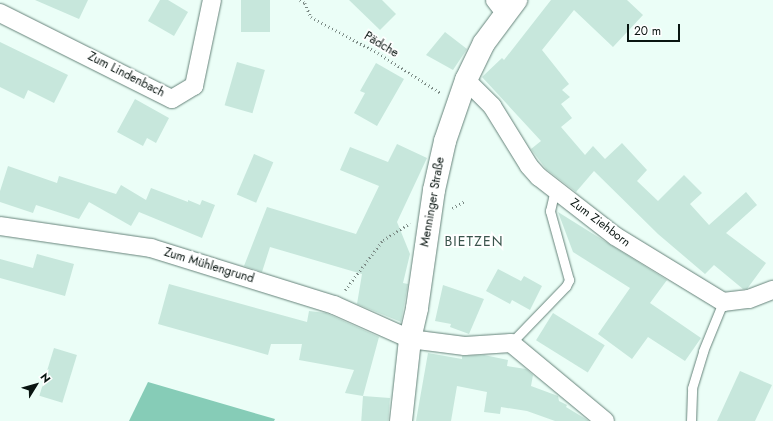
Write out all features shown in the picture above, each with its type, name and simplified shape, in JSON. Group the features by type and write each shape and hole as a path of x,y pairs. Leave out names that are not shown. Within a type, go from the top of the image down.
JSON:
{"street":[{"name":"Zum Lindenbach","path":"0,13 172,99 194,86 212,0"},
{"name":"Menninger Straße","path":"401,421 410,339 417,308 429,220 445,141 466,80 505,4"},
{"name":"Zum Ziehborn","path":"466,80 492,106 529,166 555,189 615,236 723,302"},
{"name":"Zum Mühlengrund","path":"0,226 151,248 334,305 410,339 465,346 511,343"},
{"path":"723,302 749,299 773,290"},
{"path":"511,343 605,421"}],"lane":[{"path":"511,343 566,286 569,280 550,211 555,189"},
{"path":"692,421 692,388 703,351 723,302"}],"path":[{"name":"Pädche","path":"300,0 305,3 311,17 356,40 458,102"},
{"path":"334,305 382,240 410,223 429,220"}],"green space":[{"path":"148,382 275,419 274,421 129,421"}],"building":[{"path":"35,0 88,0 79,19"},
{"path":"160,0 168,0 188,12 174,36 148,21"},
{"path":"241,0 270,0 270,32 241,32"},
{"path":"349,0 382,0 396,14 380,30"},
{"path":"551,0 627,0 643,15 613,47 574,10 542,50 569,84 562,90 570,97 561,104 572,118 561,127 585,155 593,146 605,159 622,143 647,170 637,181 658,201 684,175 702,193 690,204 709,225 746,192 757,205 726,233 766,263 747,289 743,289 714,265 705,274 658,234 594,171 576,192 546,169 531,149 541,141 482,77 502,58 504,60"},
{"path":"445,32 467,49 453,70 426,55"},
{"path":"0,42 68,75 54,103 28,90 24,99 0,87"},
{"path":"237,62 265,70 252,113 225,105"},
{"path":"376,63 404,79 377,126 354,113 365,93 360,91"},
{"path":"135,99 169,118 156,143 147,138 143,146 117,132"},
{"path":"397,144 427,158 397,222 410,254 403,283 408,284 401,322 357,304 362,274 270,247 262,272 244,266 267,207 356,234 379,186 340,170 350,147 388,162"},
{"path":"254,154 273,162 256,203 237,195"},
{"path":"8,166 57,183 59,176 116,194 121,185 146,200 151,188 188,202 188,200 200,205 202,200 215,205 202,238 139,212 131,226 89,202 79,219 36,205 33,213 0,202 0,191"},
{"path":"558,212 667,280 650,303 701,338 685,361 648,337 632,359 598,334 630,288 573,252"},
{"path":"37,254 74,264 65,296 0,278 0,259 33,268"},
{"path":"498,269 521,281 524,276 542,286 530,310 512,300 510,304 486,291"},
{"path":"169,284 307,322 309,311 326,313 379,337 363,396 345,393 354,370 299,360 302,344 271,344 268,355 158,324"},
{"path":"443,285 484,299 469,334 450,327 451,324 435,321"},
{"path":"553,313 605,345 588,372 536,340"},
{"path":"54,348 77,355 62,403 39,396"},
{"path":"428,353 462,359 462,356 484,355 508,360 507,366 526,369 533,375 531,386 558,396 559,401 567,405 566,407 589,421 555,421 527,411 501,407 500,414 484,412 487,392 457,386 451,421 416,421"},
{"path":"740,371 772,385 755,421 717,421"},
{"path":"363,396 390,398 388,421 361,421"}],"district":[{"name":"BIETZEN","path":"474,241"}]}
